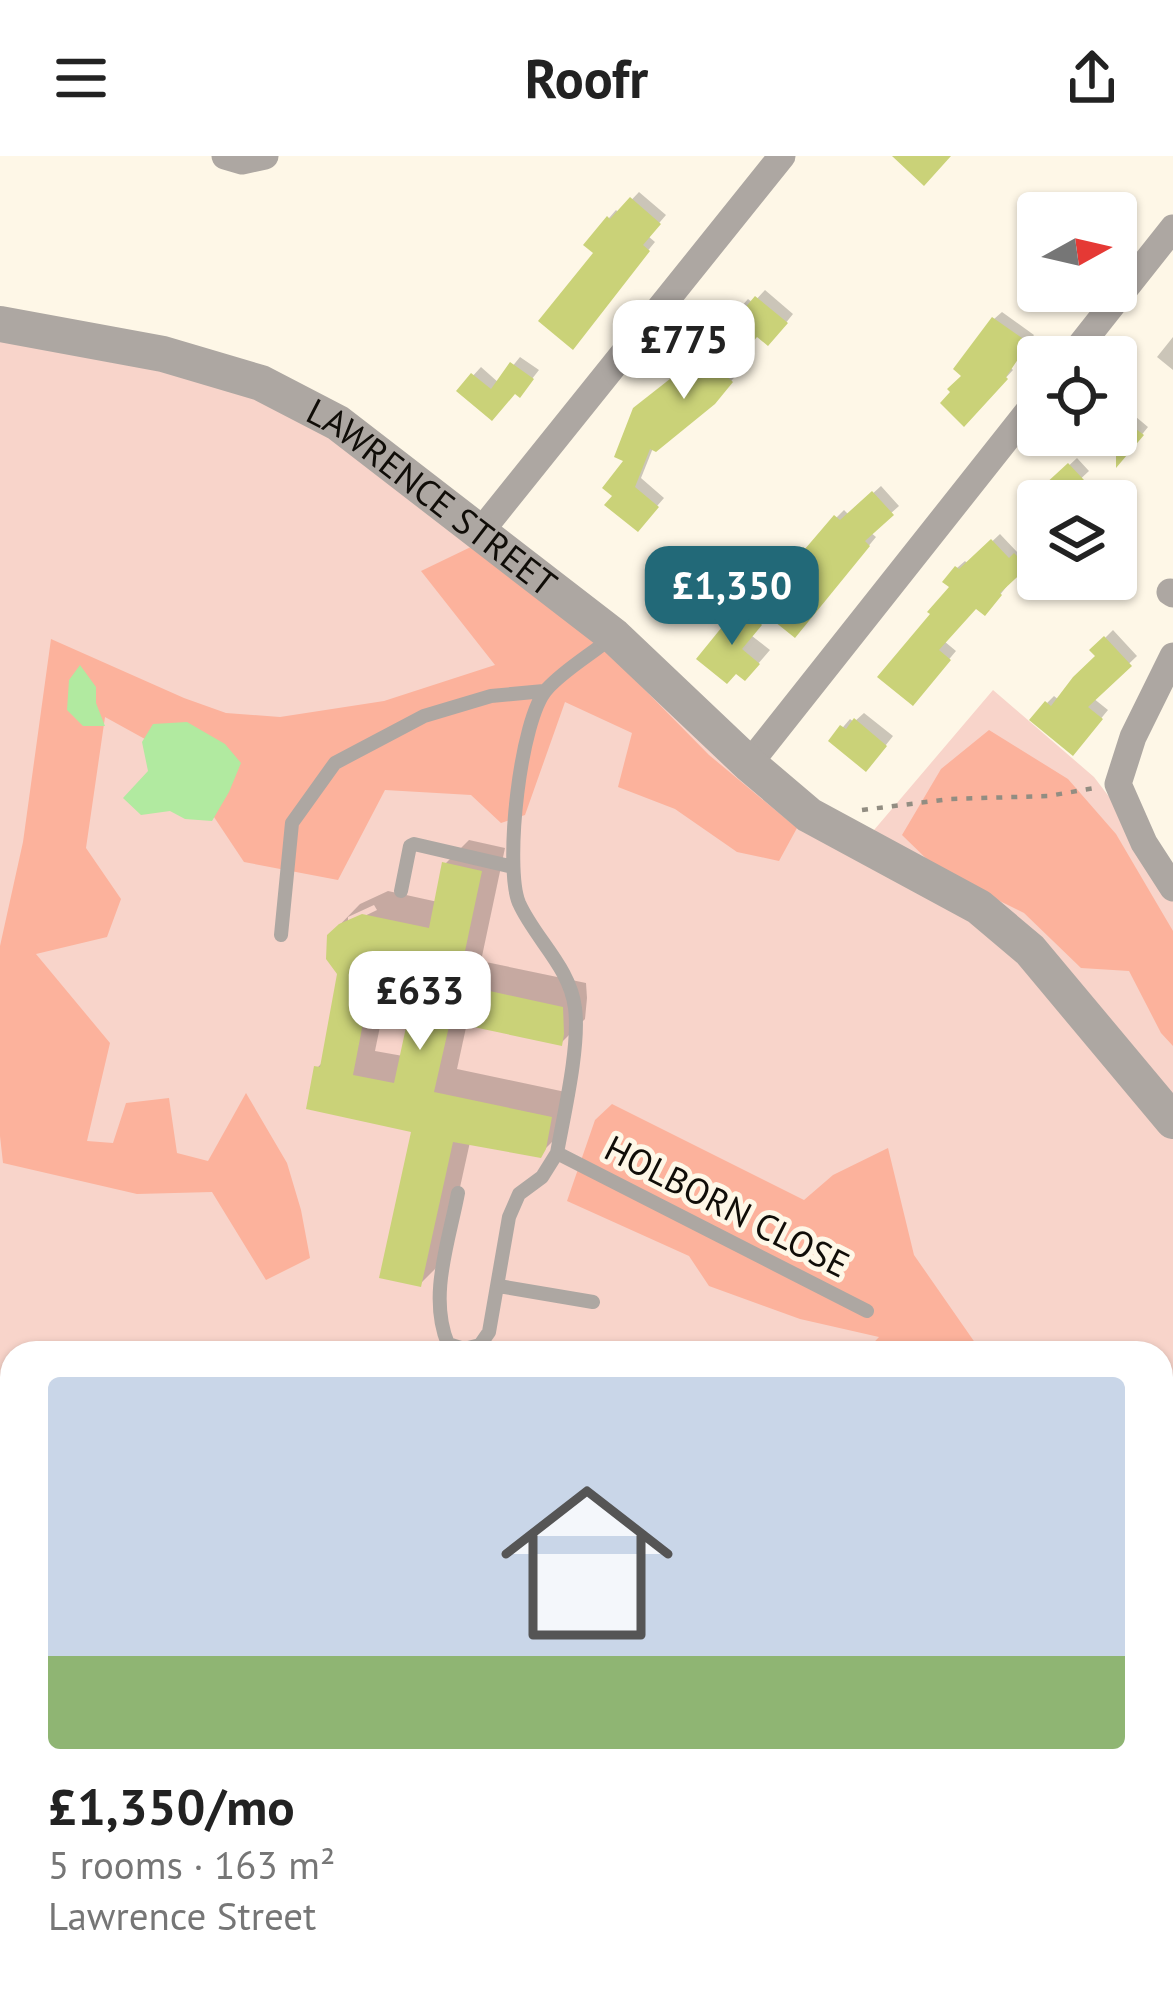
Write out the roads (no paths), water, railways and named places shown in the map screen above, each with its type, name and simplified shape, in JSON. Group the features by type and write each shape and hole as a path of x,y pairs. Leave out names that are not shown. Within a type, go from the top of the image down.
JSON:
{"street":[{"path":"225,156 242,161 265,156"},
{"path":"481,532 782,156"},
{"path":"1088,336 1173,228"},
{"name":"LAWRENCE STREET","path":"0,324 163,354 261,382 338,423 614,636 809,815 979,907 1030,950 1173,1121"},
{"path":"749,764 1017,426"},
{"path":"1173,656 1132,736 1118,784 1144,843 1173,888"}],"lane":[{"path":"281,934 292,823 334,763 424,716 491,696 544,691 614,636"},
{"name":"HOLBORN CLOSE","path":"544,691 521,756 513,868 517,898 531,927 560,966 575,1006 569,1082 556,1154 867,1311"},
{"path":"401,891 414,844 513,868"},
{"path":"483,1341 499,1286 509,1217 519,1193 542,1177 556,1154"},
{"path":"447,1341 438,1303 458,1192"},
{"path":"499,1286 593,1302"}]}
